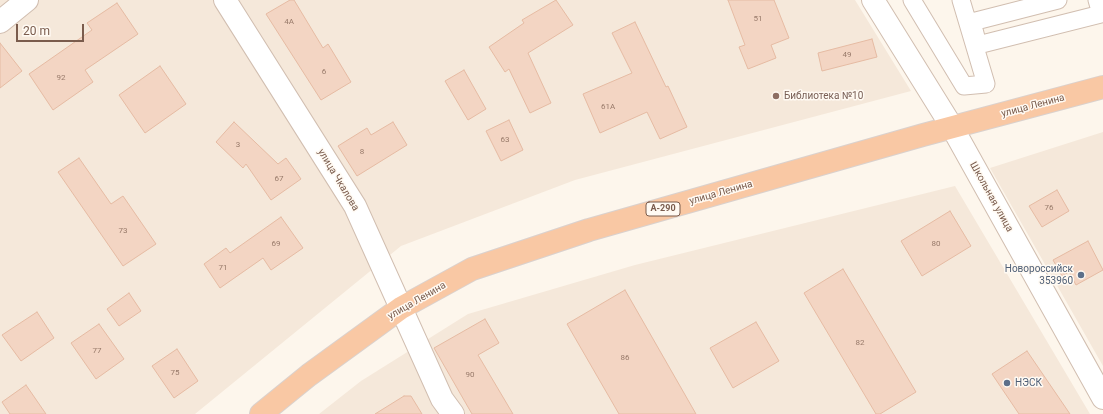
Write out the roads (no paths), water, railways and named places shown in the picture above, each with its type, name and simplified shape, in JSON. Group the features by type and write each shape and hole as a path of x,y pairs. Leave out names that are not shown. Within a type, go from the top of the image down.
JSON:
{"highway":[{"name":"улица Ленина","path":"261,414 309,375 400,308 472,269 589,230 952,127 1103,87"}],"street":[{"path":"0,22 27,0"},
{"name":"улица Чкалова","path":"225,0 355,206 442,399 453,414"},
{"name":"Школьная улица","path":"873,0 952,127 1103,398"},
{"path":"912,0 964,86 986,84 961,0"},
{"path":"1058,0 972,22 978,45 1101,14 1097,0"}],"place":[{"name":"Библиотека №10","path":"776,96"},
{"name":"Новороссийск 353960","path":"1081,275"},
{"name":"НЭСК","path":"1007,383"}]}
